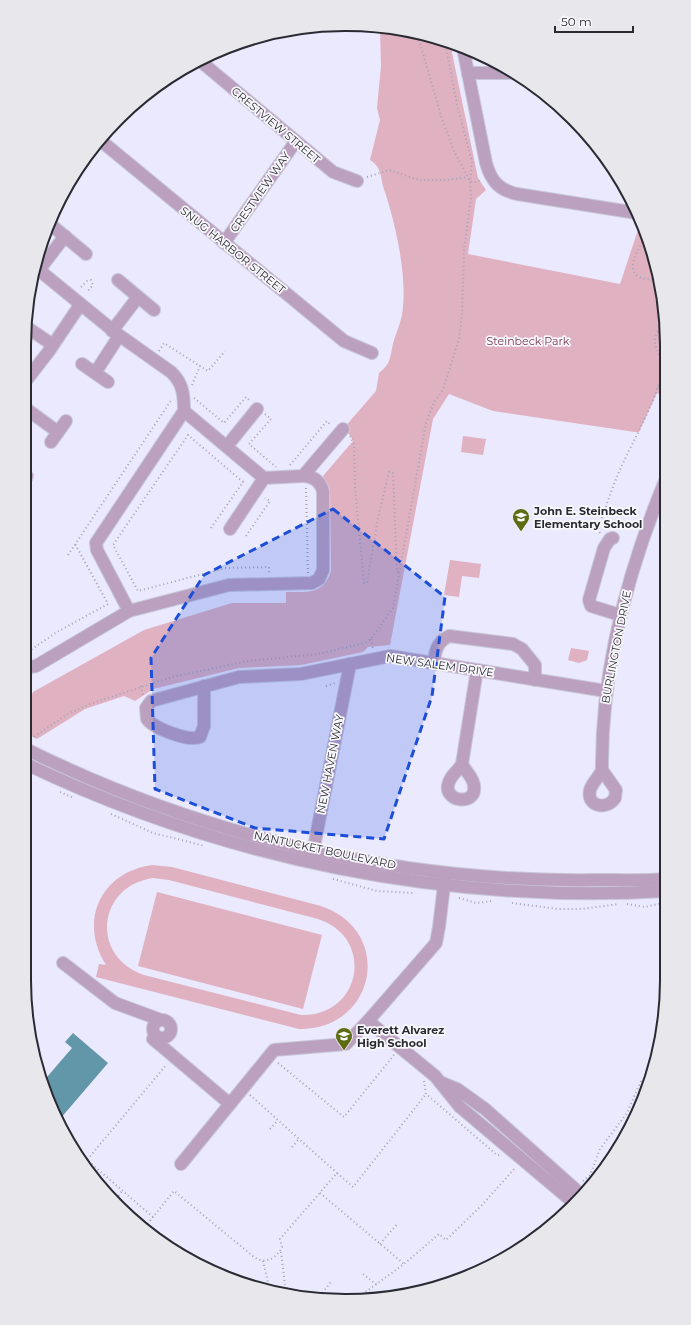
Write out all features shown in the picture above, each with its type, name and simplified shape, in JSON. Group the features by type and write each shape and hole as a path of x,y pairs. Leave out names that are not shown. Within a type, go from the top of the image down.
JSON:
{"street":[{"path":"464,54 486,163 491,178 501,188 510,192 630,212"},
{"name":"CRESTVIEW STREET","path":"204,64 333,172 357,181"},
{"path":"468,73 503,73"},
{"name":"CRESTVIEW WAY","path":"224,243 296,141"},
{"name":"SNUG HARBOR STREET","path":"104,144 344,342 372,353"},
{"path":"54,227 86,254"},
{"path":"43,260 65,236"},
{"path":"40,271 116,333 153,355 180,383 184,398 184,411 96,543 97,550 129,611"},
{"path":"118,280 154,310"},
{"path":"95,373 116,333 138,297"},
{"path":"31,374 80,305"},
{"path":"32,331 53,345"},
{"path":"82,364 108,382"},
{"path":"227,446 257,409"},
{"path":"31,667 36,666 129,611 229,585 312,583 319,579 322,573 322,491 319,483 313,478 305,480 264,478 184,411"},
{"path":"31,412 58,432"},
{"path":"50,442 66,420"},
{"path":"305,480 343,429"},
{"path":"230,529 264,478"},
{"name":"BURLINGTON DRIVE","path":"602,770 602,737 606,691 620,614 638,554 660,495"},
{"path":"614,538 610,539 604,548 589,600 591,606 620,614"},
{"path":"434,663 436,647 442,639 449,636 513,644 522,650 535,665 535,680"},
{"name":"NEW SALEM DRIVE","path":"204,686 204,726 200,737 189,739 154,726 147,719 146,708 151,701 239,676 301,674 390,656 606,691"},
{"name":"NEW HAVEN WAY","path":"311,863 350,664"},
{"path":"462,764 477,670"},
{"name":"NANTUCKET BOULEVARD","path":"31,751 87,778 152,804 261,838 314,850 390,865 507,878 568,880 660,879"},
{"name":"NANTUCKET BOULEVARD","path":"31,766 88,793 157,819 208,836 311,863 444,885 563,894 617,894 660,891"},
{"path":"181,1164 274,1050 346,1044 368,1021 436,943 445,872"},
{"path":"63,963 115,1003 161,1020 154,1024 153,1030 155,1036 153,1039 230,1104"},
{"path":"368,1021 435,1076 460,1107 571,1199"},
{"path":"438,1081 457,1089 484,1109 577,1192"}],"path":[{"path":"419,40 442,119 454,151 470,181"},
{"path":"446,48 457,105 472,162 470,181"},
{"path":"357,181 388,170 419,180 448,180 468,177"},
{"path":"470,181 475,182 491,178"},
{"path":"642,242 634,257 632,268 636,275 641,279 653,280"},
{"path":"81,287 87,280 91,280 93,284 87,292"},
{"path":"659,329 655,338 660,360"},
{"path":"153,355 164,343 200,366"},
{"path":"598,540 600,534 598,529 619,473 660,380"},
{"path":"68,555 176,393"},
{"path":"343,429 350,435 354,444 355,488 361,567 364,583 367,583 378,518 390,472 393,473 397,572 400,572"},
{"path":"211,528 243,482 188,435 113,545 138,591 226,568 269,568 269,584"},
{"path":"305,480 308,572"},
{"path":"246,536 270,501 262,496"},
{"path":"31,650 57,632 108,604 75,544"},
{"path":"370,640 373,648"},
{"path":"141,686 143,694"},
{"path":"458,898 476,903 498,901"},
{"path":"510,902 535,907 570,909 627,904 648,907 660,904"},
{"path":"276,1062 344,1117 395,1055"},
{"path":"88,1159 167,1064 173,1069"},
{"path":"581,1182 590,1175 600,1149 627,1113 641,1081 644,1078"},
{"path":"254,1089 250,1095 353,1187 426,1094 424,1080"},
{"path":"270,1129 278,1120"},
{"path":"292,1147 299,1139"},
{"path":"90,1163 153,1217"},
{"path":"365,1293 404,1264 439,1234 446,1240 482,1205 517,1166"},
{"path":"148,1224 174,1191 254,1257 262,1261 273,1258 280,1251 283,1244 280,1239 337,1172"},
{"path":"118,1197 122,1191"},
{"path":"320,1192 404,1264"},
{"path":"380,1244 398,1223"},
{"path":"280,1251 285,1288"},
{"path":"262,1261 268,1284"},
{"path":"364,1274 377,1285"},
{"path":"323,1293 331,1282"}],"highlighted area":[{"path":"333,509 445,597 432,696 384,839 255,828 155,789 151,658 204,575"}],"green space":[{"name":"Steinbeck Park","path":"380,33 407,37 451,50 478,178 486,190 476,199 468,254 620,284 638,230 649,264 657,304 660,346 660,395 657,393 639,432 635,432 493,411 449,394 433,419 390,645 368,647 363,652 301,665 239,668 153,689 135,701 124,696 85,709 37,739 31,736 31,697 33,692 144,630 232,603 286,603 286,592 308,592 319,588 328,579 331,571 330,490 323,476 353,441 350,435 343,429 376,391 379,373 383,370 389,360 402,315 402,269 397,236 379,170 370,160 380,120 377,108 381,66"},
{"path":"463,436 486,439 483,455 461,452"},
{"path":"450,560 481,564 479,578 462,576 459,597 444,595"},
{"path":"571,648 589,651 587,660 579,663 568,660"},
{"path":"152,865 172,867 321,906 344,919 360,936 367,956 367,977 359,997 345,1014 325,1025 299,1029 96,977 99,964 106,965 98,948 94,932 95,916 99,901 108,888 119,877 134,870","holes":["153,878 169,880 318,919 336,929 348,942 354,958 354,975 348,991 337,1004 321,1012 301,1015 144,975 127,966 115,953 108,939 107,923 111,907 120,894 134,884"]},
{"path":"157,892 322,935 303,1009 138,966"}],"water":[{"path":"73,1033 108,1063 62,1117 47,1077 72,1048 65,1042"}],"place":[{"name":"John E. Steinbeck Elementary School","path":"521,532"},
{"name":"Everett Alvarez High School","path":"344,1051"}]}
